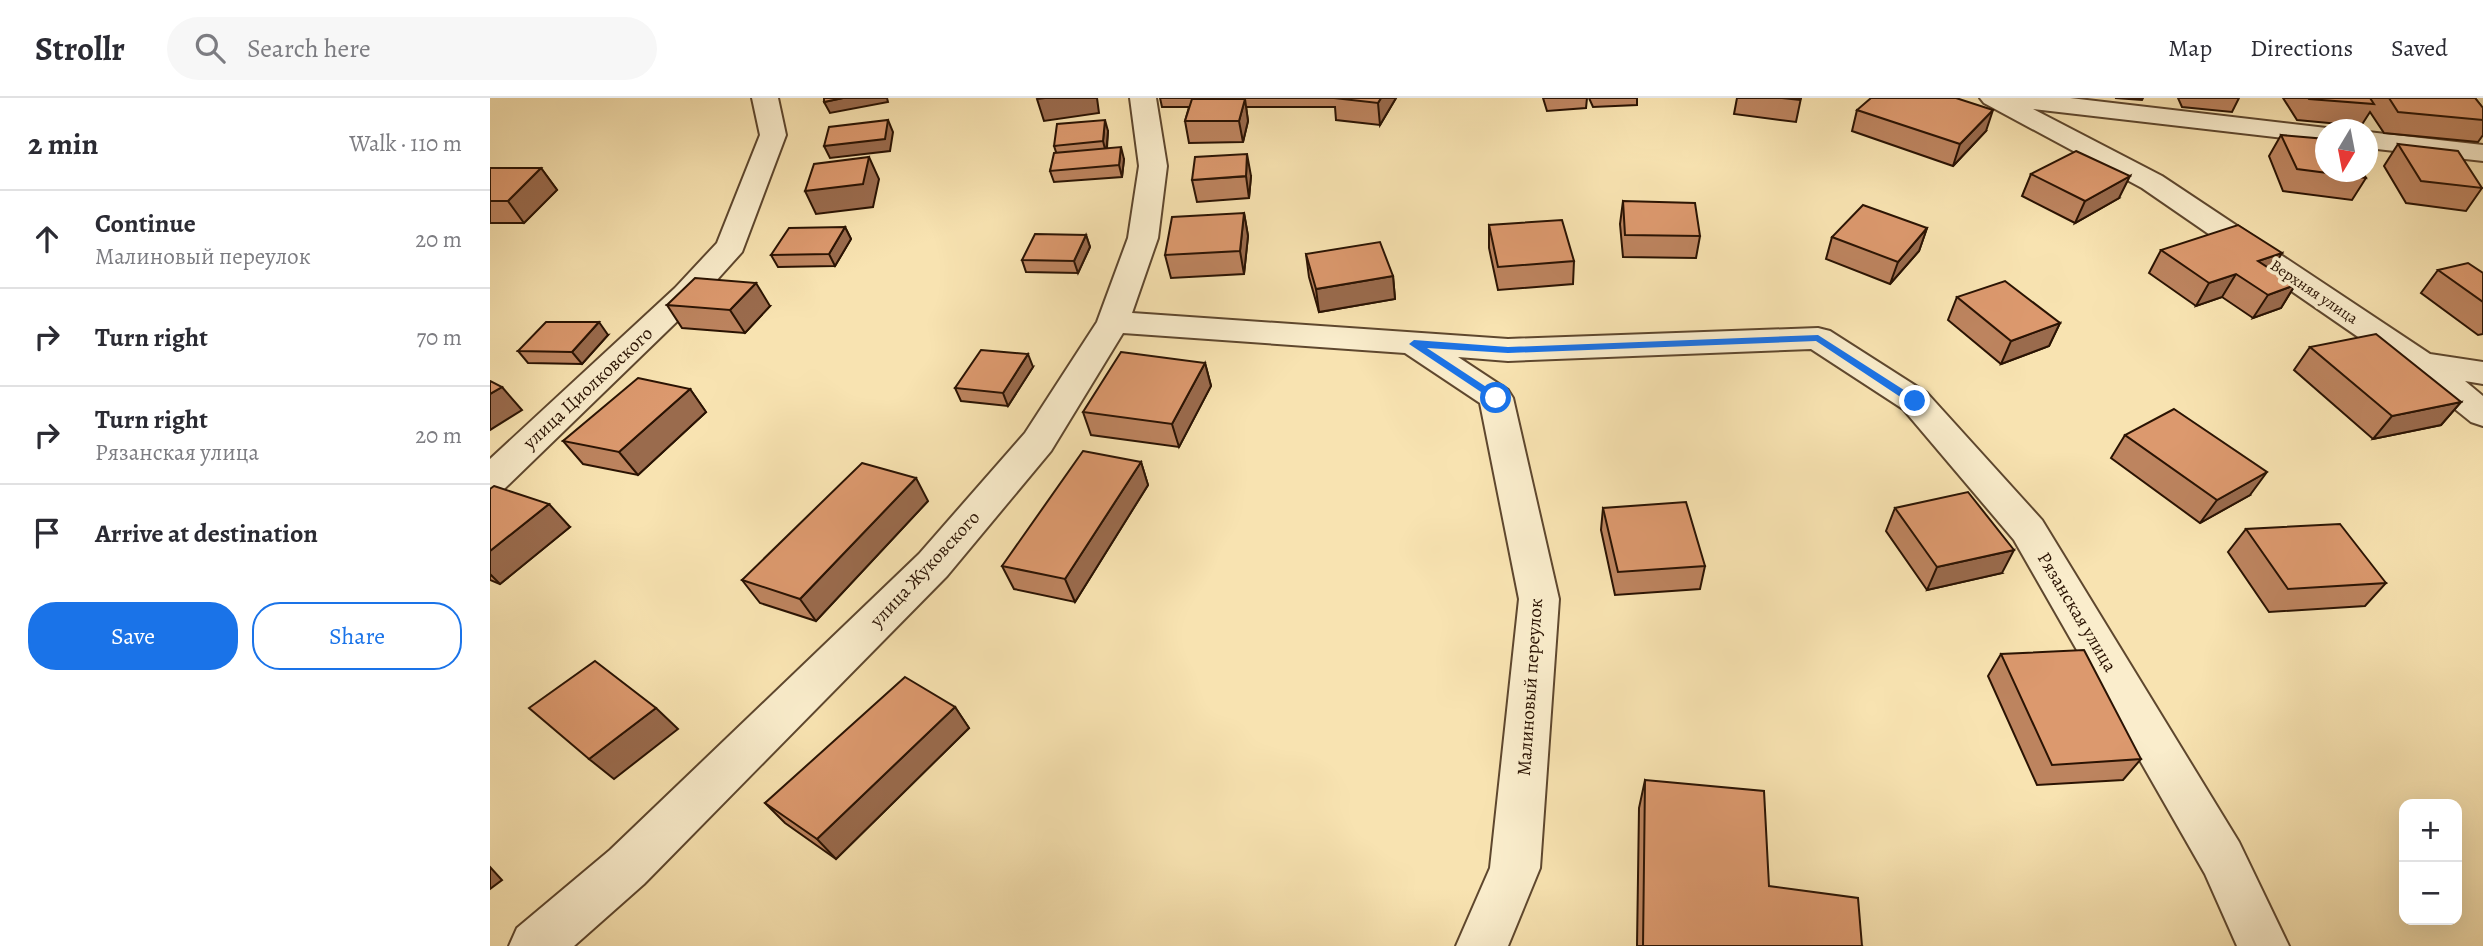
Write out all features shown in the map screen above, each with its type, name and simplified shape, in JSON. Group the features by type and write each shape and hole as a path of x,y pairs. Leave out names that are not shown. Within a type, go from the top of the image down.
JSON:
{"street":[{"name":"улица Циолковского","path":"490,481 687,295 731,246 773,135 765,98"},
{"name":"улица Жуковского","path":"535,946 627,867 933,565 1038,442 1113,323 1143,237 1153,166 1143,98"},
{"name":"Верхняя улица","path":"1993,98 2152,182 2421,364 2483,414"},
{"path":"1999,98 2315,134"},
{"path":"2378,141 2483,153"},
{"path":"1113,323 1414,344"},
{"name":"Рязанская улица","path":"1414,344 1508,350 1818,338 1915,401 2028,530 2222,858 2263,946"},
{"name":"Малиновый переулок","path":"1414,344 1496,398 1539,599 1515,868 1482,946"},
{"path":"2421,364 2483,373"}],"building":[{"path":"824,98 843,98 824,102"},
{"path":"1334,98 1381,98 1378,103"},
{"path":"1871,98 1956,98 1993,110 1960,144 1857,110"},
{"path":"2370,98 2374,104 2309,99"},
{"path":"2389,98 2475,98 2483,108 2483,120 2398,112"},
{"path":"1192,99 1245,99 1239,121 1185,121"},
{"path":"888,120 885,139 824,146 829,127"},
{"path":"1105,120 1103,141 1054,146 1057,124"},
{"path":"2281,135 2315,138 2315,171 2297,169"},
{"path":"2398,144 2458,151 2482,188 2421,181"},
{"path":"1121,147 1119,165 1050,171 1054,153"},
{"path":"2076,151 2130,176 2085,201 2031,174"},
{"path":"1247,154 1246,176 1192,180 1195,157"},
{"path":"869,157 863,184 805,191 814,164"},
{"path":"490,168 541,168 508,201 490,201"},
{"path":"1623,201 1695,203 1700,236 1625,235"},
{"path":"1863,205 1927,228 1898,262 1832,237"},
{"path":"1244,213 1240,251 1165,255 1172,217"},
{"path":"1562,220 1574,261 1498,267 1489,225"},
{"path":"2238,225 2282,253 2258,261 2295,285 2268,295 2236,274 2209,283 2161,250"},
{"path":"845,227 829,254 771,255 789,228"},
{"path":"1035,234 1086,235 1074,261 1022,260"},
{"path":"1380,242 1393,276 1316,289 1306,254"},
{"path":"2468,263 2483,273 2483,302 2438,270"},
{"path":"695,278 756,283 730,310 667,305"},
{"path":"2005,281 2060,323 2011,341 1957,297"},
{"path":"546,322 599,322 572,352 518,351"},
{"path":"2376,334 2461,402 2392,416 2310,347"},
{"path":"981,350 1028,354 1003,393 955,388"},
{"path":"1121,352 1205,363 1172,424 1083,412"},
{"path":"638,378 690,389 619,452 563,441"},
{"path":"490,381 502,387 490,394"},
{"path":"2174,409 2267,472 2217,500 2125,435"},
{"path":"1083,451 1141,462 1065,579 1002,566"},
{"path":"862,463 916,478 800,599 742,580"},
{"path":"494,486 549,504 490,551 490,489"},
{"path":"1968,492 2014,550 1937,567 1895,508"},
{"path":"1686,502 1705,566 1618,572 1603,508"},
{"path":"2340,524 2386,583 2288,589 2246,529"},
{"path":"2084,650 2141,759 2052,765 2001,654"},
{"path":"595,661 656,708 589,759 529,708"},
{"path":"905,677 955,707 817,839 765,803"},
{"path":"1645,780 1764,791 1769,886 1858,898 1862,946 1643,946"}],"route":[{"path":"1496,398 1414,344 1508,350 1818,338 1915,401"}]}
